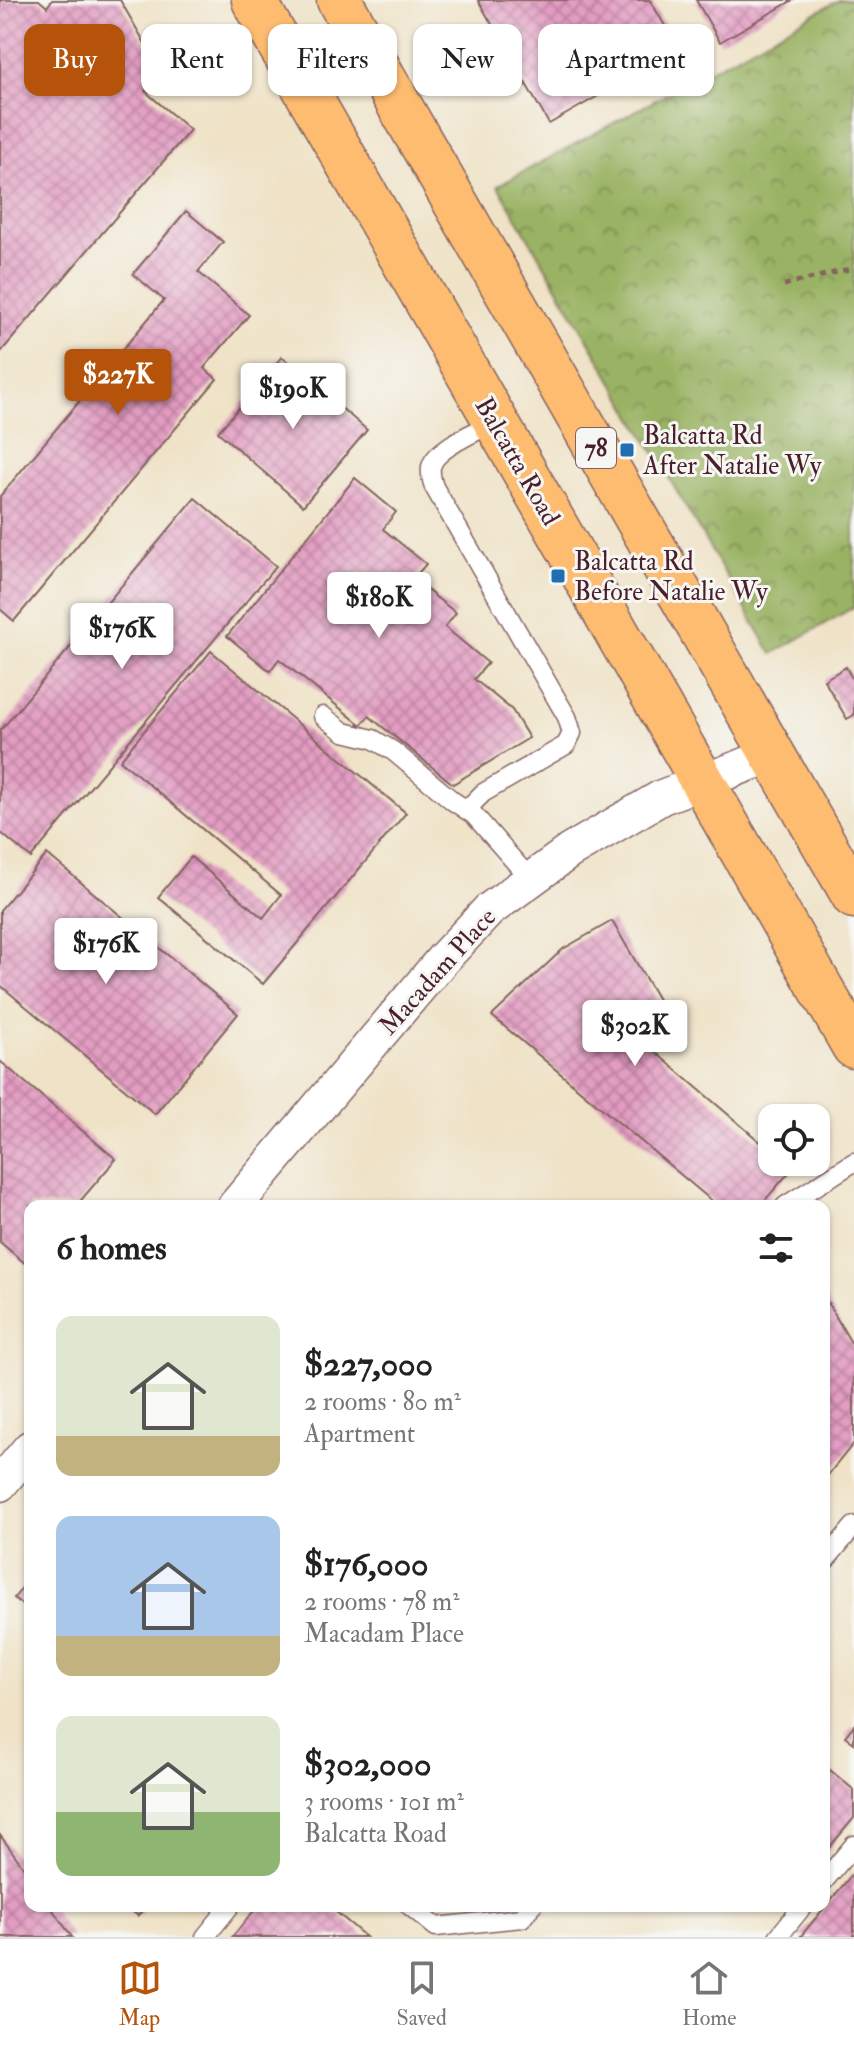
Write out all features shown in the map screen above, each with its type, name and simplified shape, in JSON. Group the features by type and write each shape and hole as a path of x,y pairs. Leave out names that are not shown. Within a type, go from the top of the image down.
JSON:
{"main road":[{"name":"Balcatta Road","path":"254,0 854,1046"},
{"name":"78","path":"339,0 854,896"}],"street":[{"name":"Macadam Place","path":"240,1200 476,922 570,851 653,802 702,780 772,755"},
{"path":"0,1484 24,1455"}],"lane":[{"path":"466,810 483,793 566,745 572,733 567,717 434,487 431,475 434,459 444,450 496,422"},
{"path":"323,716 344,732 373,739 393,751 484,826 530,879"},
{"path":"794,1200 854,1162"},
{"path":"830,1555 854,1526"},
{"path":"830,1874 854,1845"},
{"path":"205,1937 225,1912"},
{"path":"417,1912 436,1927 522,1918 527,1912"},
{"path":"778,1937 798,1912"}],"path":[{"path":"784,285 854,268"}],"green space":[{"path":"839,0 854,0 854,607 772,654 498,186 663,96 714,96 714,68"}],"building":[{"path":"0,0 39,0 47,7 52,0 120,0 141,36 141,96 151,96 190,130 0,353"},
{"path":"478,0 650,0 664,24 538,24 538,96 598,96 549,124 522,77 522,24 492,24"},
{"path":"696,0 793,0 720,42 714,24 710,24"},
{"path":"186,211 223,242 198,272 249,315 204,368 217,379 14,621 0,609 0,496 164,300 133,274"},
{"path":"282,357 367,430 303,506 218,432"},
{"path":"355,478 396,512 383,529 426,564 413,579 456,613 445,627 488,663 474,679 512,710 529,738 453,784 369,716 361,725 279,659 270,671 227,636"},
{"path":"195,498 276,566 31,858 0,832 0,731"},
{"path":"211,651 406,813 263,984 158,897 191,857 263,918 281,895 120,760"},
{"path":"846,667 854,682 854,715 847,719 824,680"},
{"path":"47,854 238,1014 155,1114 0,985 0,910"},
{"path":"612,921 664,1010 640,1039 758,1140 758,1176 786,1176 765,1200 711,1200 492,1016 563,949"},
{"path":"0,1061 116,1159 81,1200 24,1200 24,1262 0,1242"},
{"path":"830,1306 854,1348 854,1443 830,1473"},
{"path":"24,1586 24,1606 14,1598"},
{"path":"854,1725 854,1743 845,1736"},
{"path":"830,1770 854,1790 854,1818 830,1847"},
{"path":"0,1835 24,1868 24,1912 54,1912 72,1937 0,1937"},
{"path":"854,1872 854,1937 800,1937 821,1912 830,1912 830,1901"},
{"path":"253,1912 336,1912 366,1937 232,1937"}],"place":[{"name":"Balcatta Rd After Natalie Wy","path":"627,450"},
{"name":"Balcatta Rd Before Natalie Wy","path":"558,576"}]}
